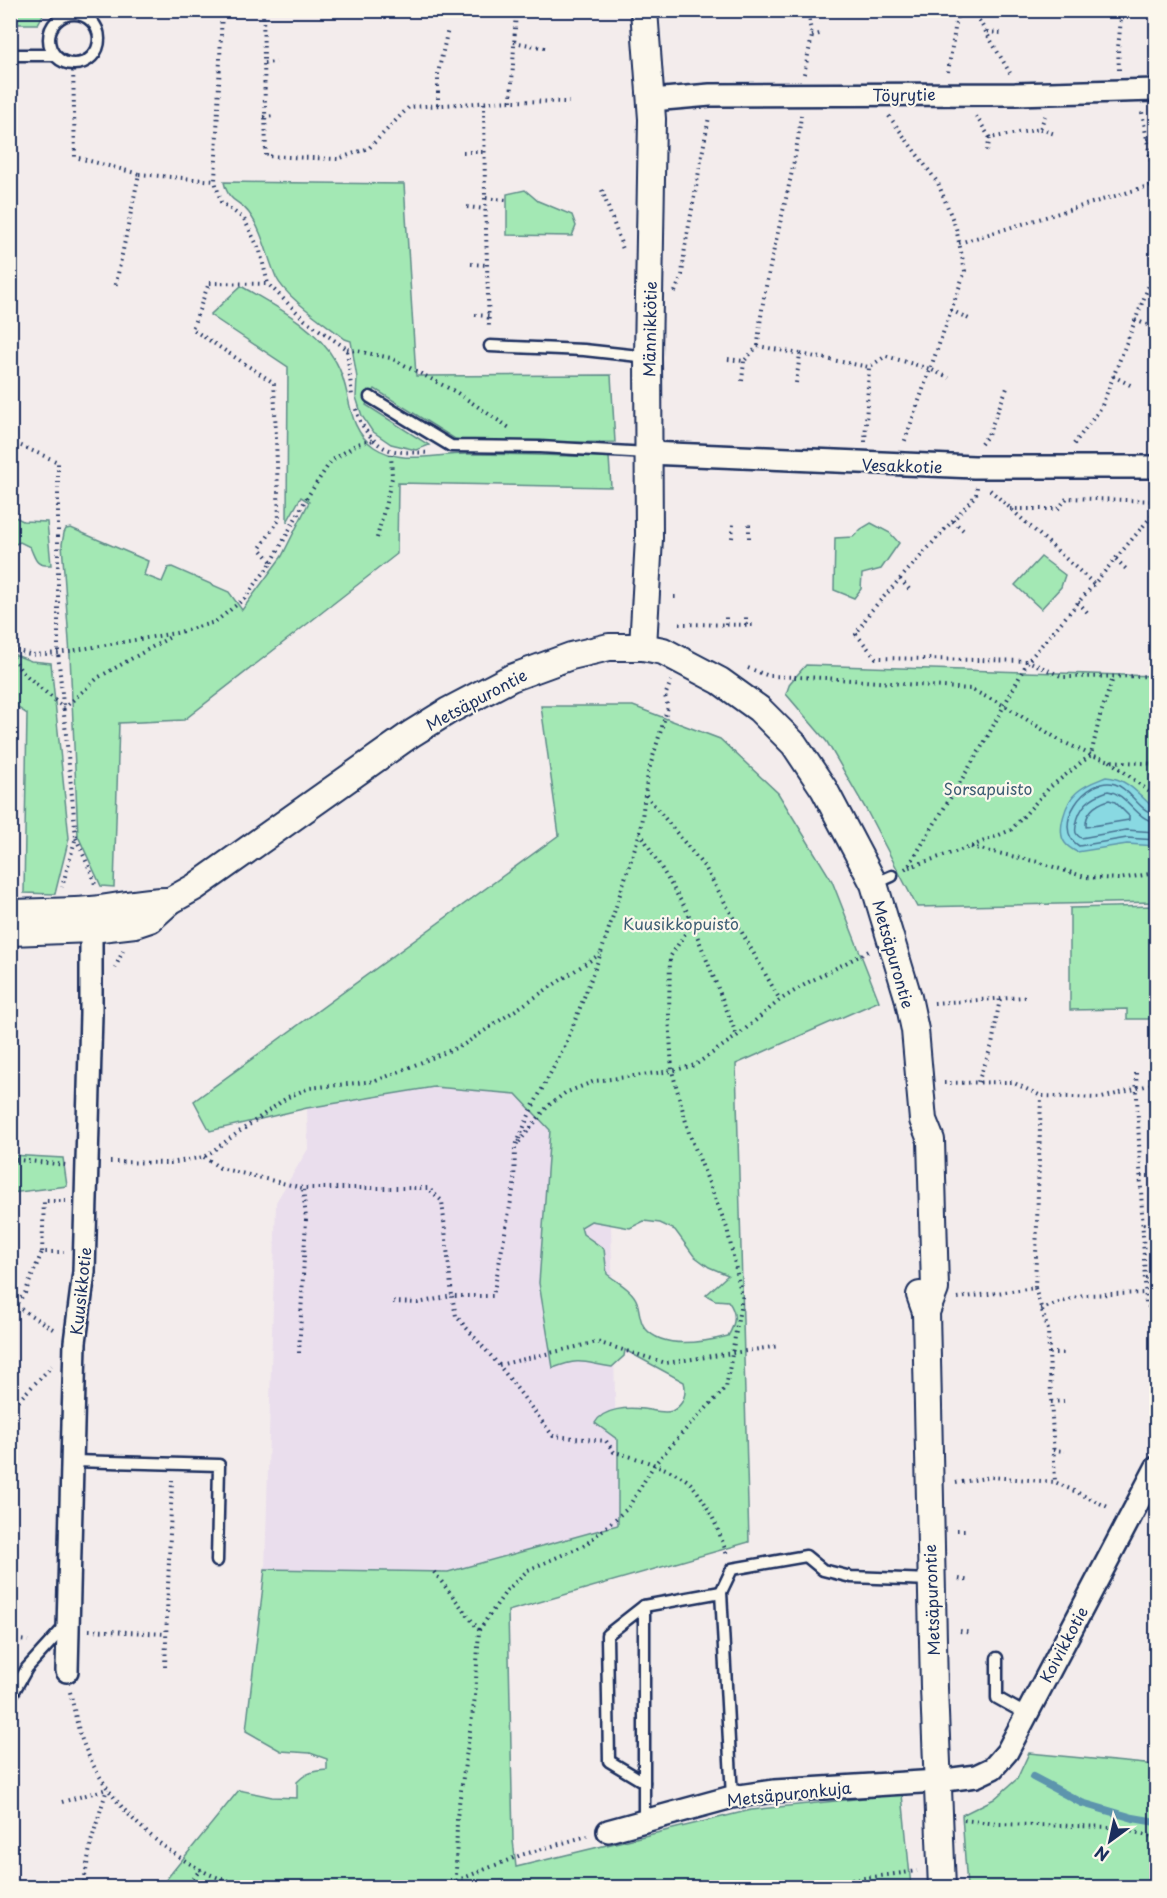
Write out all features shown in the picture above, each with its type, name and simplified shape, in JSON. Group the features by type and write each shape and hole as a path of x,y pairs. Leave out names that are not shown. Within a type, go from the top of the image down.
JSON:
{"street":[{"name":"Männikkötie","path":"643,647 649,538 648,357 652,100 645,10"},
{"name":"Töyrytie","path":"652,100 710,95 801,96 1149,91"},
{"name":"Vesakkotie","path":"648,453 903,465 974,460 1156,467"},
{"name":"Metsäpurontie","path":"10,932 93,911 149,900 170,901 195,887 411,734 448,711 511,678 571,656 609,647 643,647 663,651 720,681 759,710 794,744 883,880 915,1030 923,1120 915,1141 917,1289 926,1312 931,1580 942,1887"},
{"name":"Metsäpurontie","path":"10,913 93,911"},
{"name":"Kuusikkotie","path":"67,1671 75,1342 84,1272 93,911"},
{"name":"Koivikkotie","path":"938,1781 976,1776 993,1768 1007,1752 1156,1468"},
{"name":"Metsäpuronkuja","path":"608,1831 732,1797 774,1791 938,1781"}],"lane":[{"path":"75,12 94,24 98,34 98,45 93,56 84,62 73,64 63,62 54,55 49,45 49,34 55,23 75,12"},
{"path":"10,55 54,55"},
{"path":"490,346 584,350 648,357"},
{"path":"370,397 451,447 540,447 648,453"},
{"path":"73,1461 219,1465 217,1561"},
{"path":"732,1797 721,1592 732,1569 806,1556 824,1570 851,1577 931,1580"},
{"path":"644,1782 609,1761 607,1635 644,1606 721,1592"},
{"path":"644,1606 644,1821"},
{"path":"10,1698 27,1668 69,1626"},
{"path":"998,1658 997,1698 1026,1714"}],"path":[{"path":"222,10 215,181 221,202 244,219 260,251 268,284 304,320 347,349 392,358 456,392 540,447"},
{"path":"263,10 266,156 338,159 369,148 409,107 512,101 569,102"},
{"path":"512,101 516,10"},
{"path":"742,381 744,361 758,346 760,316 798,147 801,96 812,36 807,10"},
{"path":"947,94 946,78 958,10"},
{"path":"973,10 1012,76 1015,94"},
{"path":"1119,71 1118,48 1122,10"},
{"path":"438,105 438,73 448,29"},
{"path":"986,32 1001,33"},
{"path":"812,36 823,33"},
{"path":"514,42 545,48"},
{"path":"264,63 276,62"},
{"path":"73,64 75,157 139,174 215,181"},
{"path":"1149,91 1142,111 1156,195"},
{"path":"674,295 682,275 685,247 710,113 710,95"},
{"path":"883,95 885,111 938,183 956,228 965,271 903,445 903,465"},
{"path":"484,103 490,346"},
{"path":"1040,129 1049,107"},
{"path":"971,108 990,138 987,151"},
{"path":"264,117 275,116"},
{"path":"990,138 1040,129 1055,134"},
{"path":"1147,139 1156,134"},
{"path":"463,152 484,152"},
{"path":"115,288 139,174"},
{"path":"959,243 1155,184"},
{"path":"602,190 625,255"},
{"path":"485,198 507,200"},
{"path":"467,207 485,209"},
{"path":"1069,451 1101,408 1135,320 1154,281 1156,211"},
{"path":"471,264 487,265"},
{"path":"268,284 209,283 192,329 274,383 279,520 260,548 272,562"},
{"path":"951,310 971,320"},
{"path":"475,315 489,316"},
{"path":"1135,320 1155,328"},
{"path":"758,346 870,367 886,356 930,369 949,378"},
{"path":"347,349 351,394 359,419 374,440 391,451 440,453 451,447"},
{"path":"796,383 800,354"},
{"path":"728,359 744,361"},
{"path":"864,463 870,367"},
{"path":"1113,376 1132,386"},
{"path":"1007,388 988,435 974,460 976,495 870,612 856,634 876,658 1028,661 1063,677 1156,676"},
{"path":"10,650 33,655 58,653 176,633 215,622 245,598 272,562 306,499 331,461 357,444 374,440"},
{"path":"10,441 58,462 58,653 76,837 94,879 93,911"},
{"path":"377,538 392,478 391,451"},
{"path":"976,489 989,489 1094,584"},
{"path":"1010,509 1058,509 1067,498 1156,501"},
{"path":"908,867 1005,706 1028,661 1156,511"},
{"path":"1152,518 1156,522"},
{"path":"953,521 963,530"},
{"path":"732,537 733,524"},
{"path":"749,524 749,538"},
{"path":"1116,559 1127,570"},
{"path":"900,579 909,589"},
{"path":"1078,602 1088,613"},
{"path":"726,614 726,625"},
{"path":"746,614 746,625"},
{"path":"679,624 757,625"},
{"path":"64,708 99,677 176,633"},
{"path":"10,650 21,671 64,708"},
{"path":"393,1302 418,1303 452,1296 493,1296 514,1185 515,1148 531,1108 566,1044 601,953 640,832 648,773 668,707 665,696 681,659"},
{"path":"741,666 769,676 970,689 1005,706 1061,741 1091,754 1110,761 1156,764"},
{"path":"883,880 908,867 970,847 1011,830 1049,788 1091,754 1100,716 1113,678"},
{"path":"1110,761 1156,797"},
{"path":"645,794 706,869 780,1000"},
{"path":"640,832 688,913 737,1036"},
{"path":"60,896 76,837"},
{"path":"970,847 1038,862 1085,877 1119,879 1156,873"},
{"path":"451,1887 456,1881 457,1817 475,1697 479,1629 507,1590 528,1570 585,1545 628,1508 654,1465 726,1388 742,1297 727,1228 689,1133 672,1071 669,1015 670,957 692,923"},
{"path":"515,1148 548,1106 565,1093 596,1081 672,1071 695,1065 737,1036 780,1000 876,947"},
{"path":"10,1159 70,1165 87,1162 170,1162 204,1157 288,1097 309,1088 376,1081 464,1045 601,953"},
{"path":"927,1004 1025,997"},
{"path":"978,1082 992,1045 1000,999"},
{"path":"1136,1073 1146,1305 1156,1310"},
{"path":"944,1083 1012,1082 1041,1096 1102,1098 1156,1083"},
{"path":"1041,1096 1035,1288 1048,1330 1055,1482"},
{"path":"507,1148 515,1148"},
{"path":"204,1157 220,1168 303,1188 428,1188 442,1201 456,1316 500,1365 553,1436 606,1441 614,1452 654,1465 690,1482 707,1507 732,1569"},
{"path":"1141,1176 1154,1176"},
{"path":"299,1353 306,1220 303,1188"},
{"path":"10,1312 20,1301 42,1252 44,1201 69,1200"},
{"path":"1143,1224 1156,1226"},
{"path":"42,1252 68,1252"},
{"path":"1145,1278 1156,1277"},
{"path":"952,1299 1035,1288"},
{"path":"1041,1309 1083,1295 1145,1293"},
{"path":"10,1298 20,1301"},
{"path":"10,1409 75,1342 16,1306"},
{"path":"500,1365 597,1342 666,1363 779,1347"},
{"path":"1049,1353 1063,1353"},
{"path":"1051,1402 1064,1401"},
{"path":"1053,1450 1065,1451"},
{"path":"165,1667 173,1464"},
{"path":"956,1484 991,1477 1055,1482 1130,1518"},
{"path":"957,1530 969,1530"},
{"path":"434,1572 479,1629"},
{"path":"958,1579 970,1581"},
{"path":"69,1626 166,1634"},
{"path":"960,1631 971,1633"},
{"path":"67,1671 81,1736 108,1789 145,1832 210,1874 253,1887"},
{"path":"62,1802 108,1789"},
{"path":"82,1887 91,1842 108,1789"},
{"path":"958,1820 998,1824 1112,1827 1156,1837"},
{"path":"421,1887 432,1887 456,1881 521,1855 608,1831"},
{"path":"185,1887 201,1869"},
{"path":"792,1887 918,1871"},
{"path":"815,1883 830,1887"}],"shaded area":[{"path":"434,1087 585,1101 609,1138 618,1525 448,1572 265,1569 276,1202 308,1149 307,1108"}],"green space":[{"path":"10,11 45,11 38,24 11,24"},
{"path":"224,182 404,184 416,376 611,375 615,442 475,443 455,439 375,389 366,405 429,445 416,450 391,444 372,431 362,416 356,397 357,378 351,341 345,339 307,310 281,285 254,220 231,198"},
{"path":"525,190 538,201 572,215 576,226 572,236 507,235 507,194"},
{"path":"241,286 294,318 328,349 341,373 353,419 358,429 364,439 385,453 408,457 468,454 609,457 611,487 398,483 397,554 184,720 119,723 114,887 101,886 78,836 70,655 62,544 64,533 66,529 71,528 148,561 144,575 162,582 168,568 172,567 229,592 242,610 282,556 309,502 301,497 287,522 288,367 210,315"},
{"path":"11,515 23,521 47,522 51,565 39,563 30,547 20,542 13,545 11,558"},
{"path":"871,523 890,533 899,543 881,569 862,574 861,589 854,598 834,590 835,538 853,537"},
{"path":"1041,557 1065,575 1061,587 1041,609 1015,585"},
{"path":"10,653 31,661 51,663 69,838 55,894 24,893 27,714 11,703"},
{"name":"Sorsapuisto","path":"806,665 1156,676 1156,902 917,907 867,811 827,742 786,694 790,683"},
{"name":"Kuusikkopuisto","path":"541,706 633,706 720,739 778,793 832,881 879,1001 736,1064 749,1542 508,1611 513,1840 516,1867 751,1810 902,1794 911,1887 160,1887 239,1790 272,1797 297,1798 297,1782 311,1773 327,1770 327,1759 310,1753 281,1751 246,1731 265,1569 448,1572 618,1525 618,1440 595,1423 604,1414 616,1410 630,1408 669,1412 684,1398 684,1382 625,1350 624,1356 612,1367 577,1362 553,1368 539,1283 550,1130 516,1094 434,1087 307,1108 210,1131 194,1101 559,835","holes":["591,1221 630,1228 644,1221 660,1223 675,1230 694,1256 709,1267 728,1275 706,1295 715,1300 728,1301 731,1305 734,1318 733,1327 728,1336 696,1342 673,1342 653,1335 645,1328 635,1298 607,1274 604,1249 583,1234 581,1227"]},
{"path":"1156,906 1156,1019 1127,1019 1127,1009 1070,1010 1070,908"},
{"path":"10,1155 63,1158 67,1186 11,1193"},
{"path":"1029,1753 1156,1765 1156,1887 967,1887 962,1815 994,1799 1017,1779"}],"water":[{"path":"1106,777 1128,784 1156,810 1156,846 1127,844 1077,852 1065,843 1062,838 1062,824 1069,802 1080,789"}],"waterway":[{"path":"1033,1777 1082,1803 1133,1818 1156,1822"}]}
